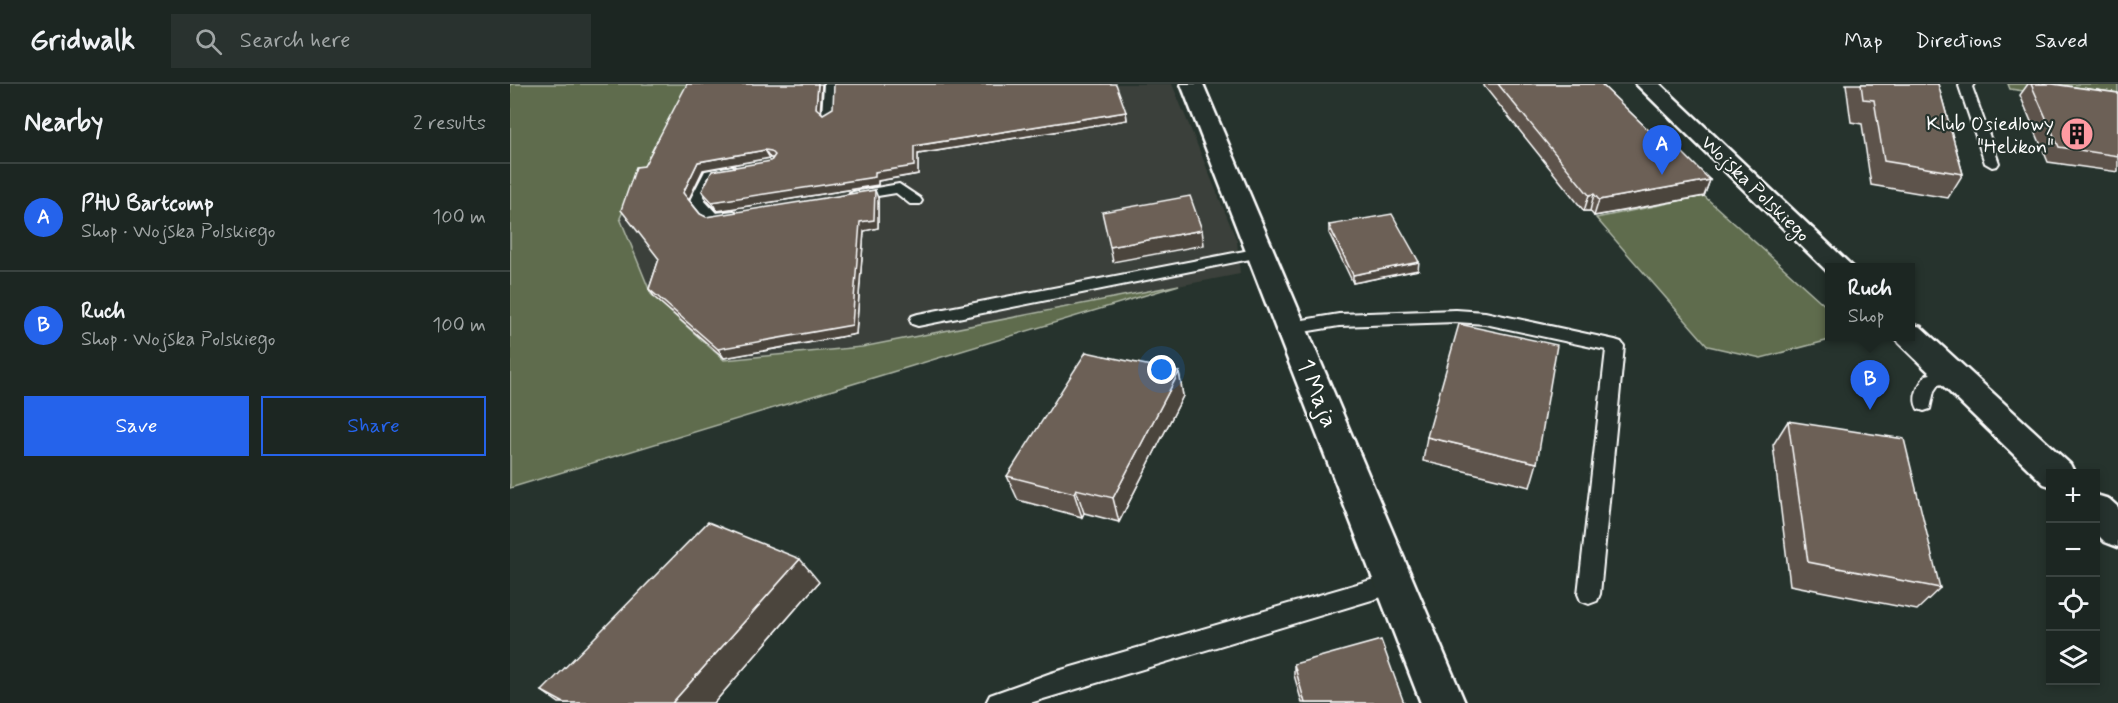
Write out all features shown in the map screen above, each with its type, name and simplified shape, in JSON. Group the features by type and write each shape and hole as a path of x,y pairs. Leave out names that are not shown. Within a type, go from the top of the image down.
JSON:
{"street":[{"name":"1 Maja","path":"1192,84 1443,703"},
{"name":"Wojska Polskiego","path":"1647,84 1836,263"},
{"path":"1915,339 2052,469"},
{"path":"2100,514 2118,531"}],"lane":[{"path":"828,116 830,84"},
{"path":"1968,84 1965,86 1992,163"},
{"path":"747,213 712,218 697,200 710,174 750,167"},
{"path":"841,198 899,188 915,201"},
{"path":"918,320 1260,253"},
{"path":"1291,328 1339,320 1456,316 1485,318 1615,346 1589,594"},
{"path":"1924,404 1925,390 1932,380 1953,375"},
{"path":"998,703 1051,684 1395,583"}],"shaded area":[{"path":"692,84 1172,84 1237,241 1240,274 862,347 724,360 651,294 620,218 639,175"}],"green space":[{"path":"510,84 692,84 639,175 620,218 651,294 724,360 862,347 1179,285 510,488"},
{"path":"2008,84 2118,84 2118,105 2010,89"},
{"path":"1704,196 1825,305 1826,341 1761,358 1708,346 1596,218"}],"building":[{"path":"687,84 818,84 816,108 823,114 833,108 834,84 1116,84 1126,112 914,146 914,166 875,172 875,177 712,202 702,191 712,171 771,161 775,155 765,150 698,162 683,193 700,214 706,217 875,190 874,220 860,222 852,325 718,349 649,289 659,259 621,210 636,167 644,166"},
{"path":"1498,84 1601,84 1664,145 1673,143 1710,180 1599,200 1594,194 1589,195"},
{"path":"1861,84 1938,84 1963,174 1884,161 1874,100 1863,99"},
{"name":"Klub Osiedlowy \"Helikon\"","path":"2031,84 2052,84 2118,93 2118,156 2059,147"},
{"path":"1190,196 1202,230 1110,247 1102,212"},
{"path":"1392,214 1419,262 1353,275 1329,225"},
{"path":"1459,324 1557,345 1537,463 1427,437"},
{"path":"1086,352 1179,372 1113,498 1076,489 1074,493 1007,476"},
{"path":"1788,421 1904,439 1940,588 1808,562"},
{"path":"708,522 800,559 672,703 564,703 542,691"},
{"path":"1381,640 1404,703 1305,703 1294,664"}],"place":[{"name":"Klub Osiedlowy \"Helikon\"","path":"2077,134"},
{"name":"PHU Bartcomp","path":"1662,175"},
{"name":"Ruch","path":"1870,410"}]}
